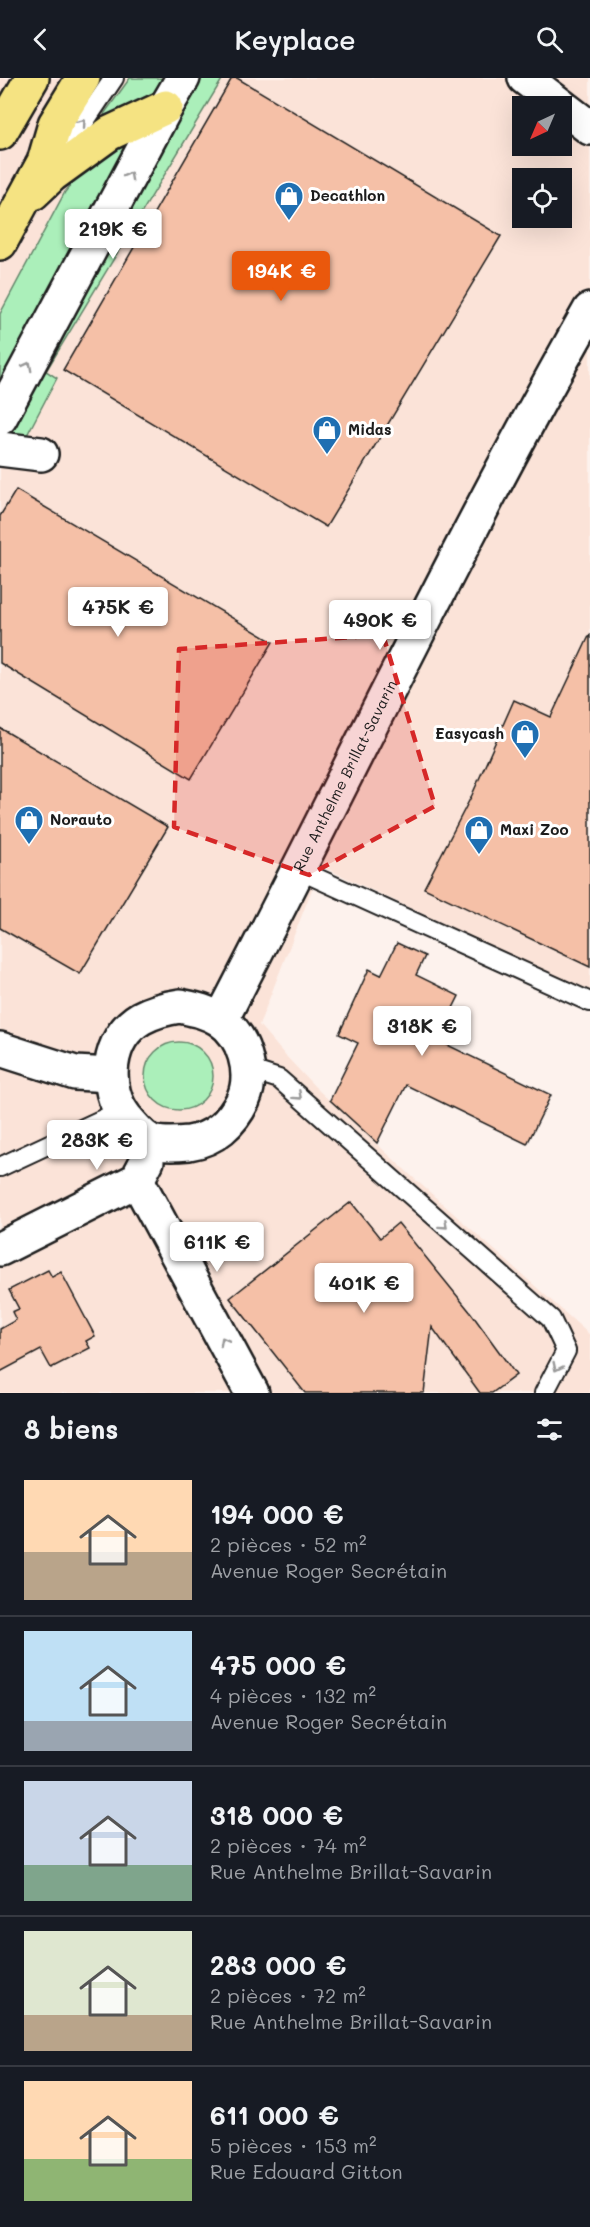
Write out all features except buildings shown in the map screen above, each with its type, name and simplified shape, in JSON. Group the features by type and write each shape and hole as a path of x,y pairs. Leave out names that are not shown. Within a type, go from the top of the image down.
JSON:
{"main road":[{"path":"0,133 32,78"},
{"path":"0,243 44,162 55,124 83,78"},
{"path":"21,204 52,175 110,133 166,107"}],"street":[{"path":"0,418 183,78"},
{"path":"525,78 590,128"},
{"name":"Rue Anthelme Brillat-Savarin","path":"221,1020 522,429 590,310"},
{"path":"0,449 41,454"},
{"path":"180,1006 202,1010 221,1020 234,1034 243,1050 248,1069 246,1092 237,1113 221,1131 200,1141 177,1144 151,1142 132,1125 120,1111 113,1094 110,1075 114,1053 124,1034 139,1019 158,1010 180,1006"},
{"path":"0,1049 75,1073 110,1075"},
{"path":"0,1249 137,1180 148,1157 151,1142"},
{"path":"137,1180 252,1393"}],"lane":[{"path":"44,162 85,121 114,78"},
{"path":"299,870 590,1002"},
{"path":"248,1069 279,1079 551,1320 566,1351 544,1393"},
{"path":"0,1167 120,1111"}],"highlighted area":[{"path":"383,635 435,806 309,875 174,827 179,649"}],"shaded area":[{"path":"0,78 590,78 590,993 321,866 259,1025 317,1089 590,1335 590,1393 0,1393"}],"green space":[{"path":"130,78 168,78 148,97 106,120 104,114"},
{"path":"200,78 223,78 46,371 57,378 26,437 7,435"},
{"path":"138,136 0,390 0,314 65,192 82,173 98,160"},
{"path":"179,1042 192,1045 203,1052 210,1063 213,1076 210,1089 203,1100 192,1107 179,1110 166,1107 155,1100 148,1089 145,1076 148,1063 155,1052 166,1045"}],"place":[{"name":"Decathlon","path":"289,222"},
{"name":"Midas","path":"327,456"},
{"name":"Easycash","path":"525,760"},
{"name":"Norauto","path":"29,846"},
{"name":"Maxi Zoo","path":"479,856"}]}
